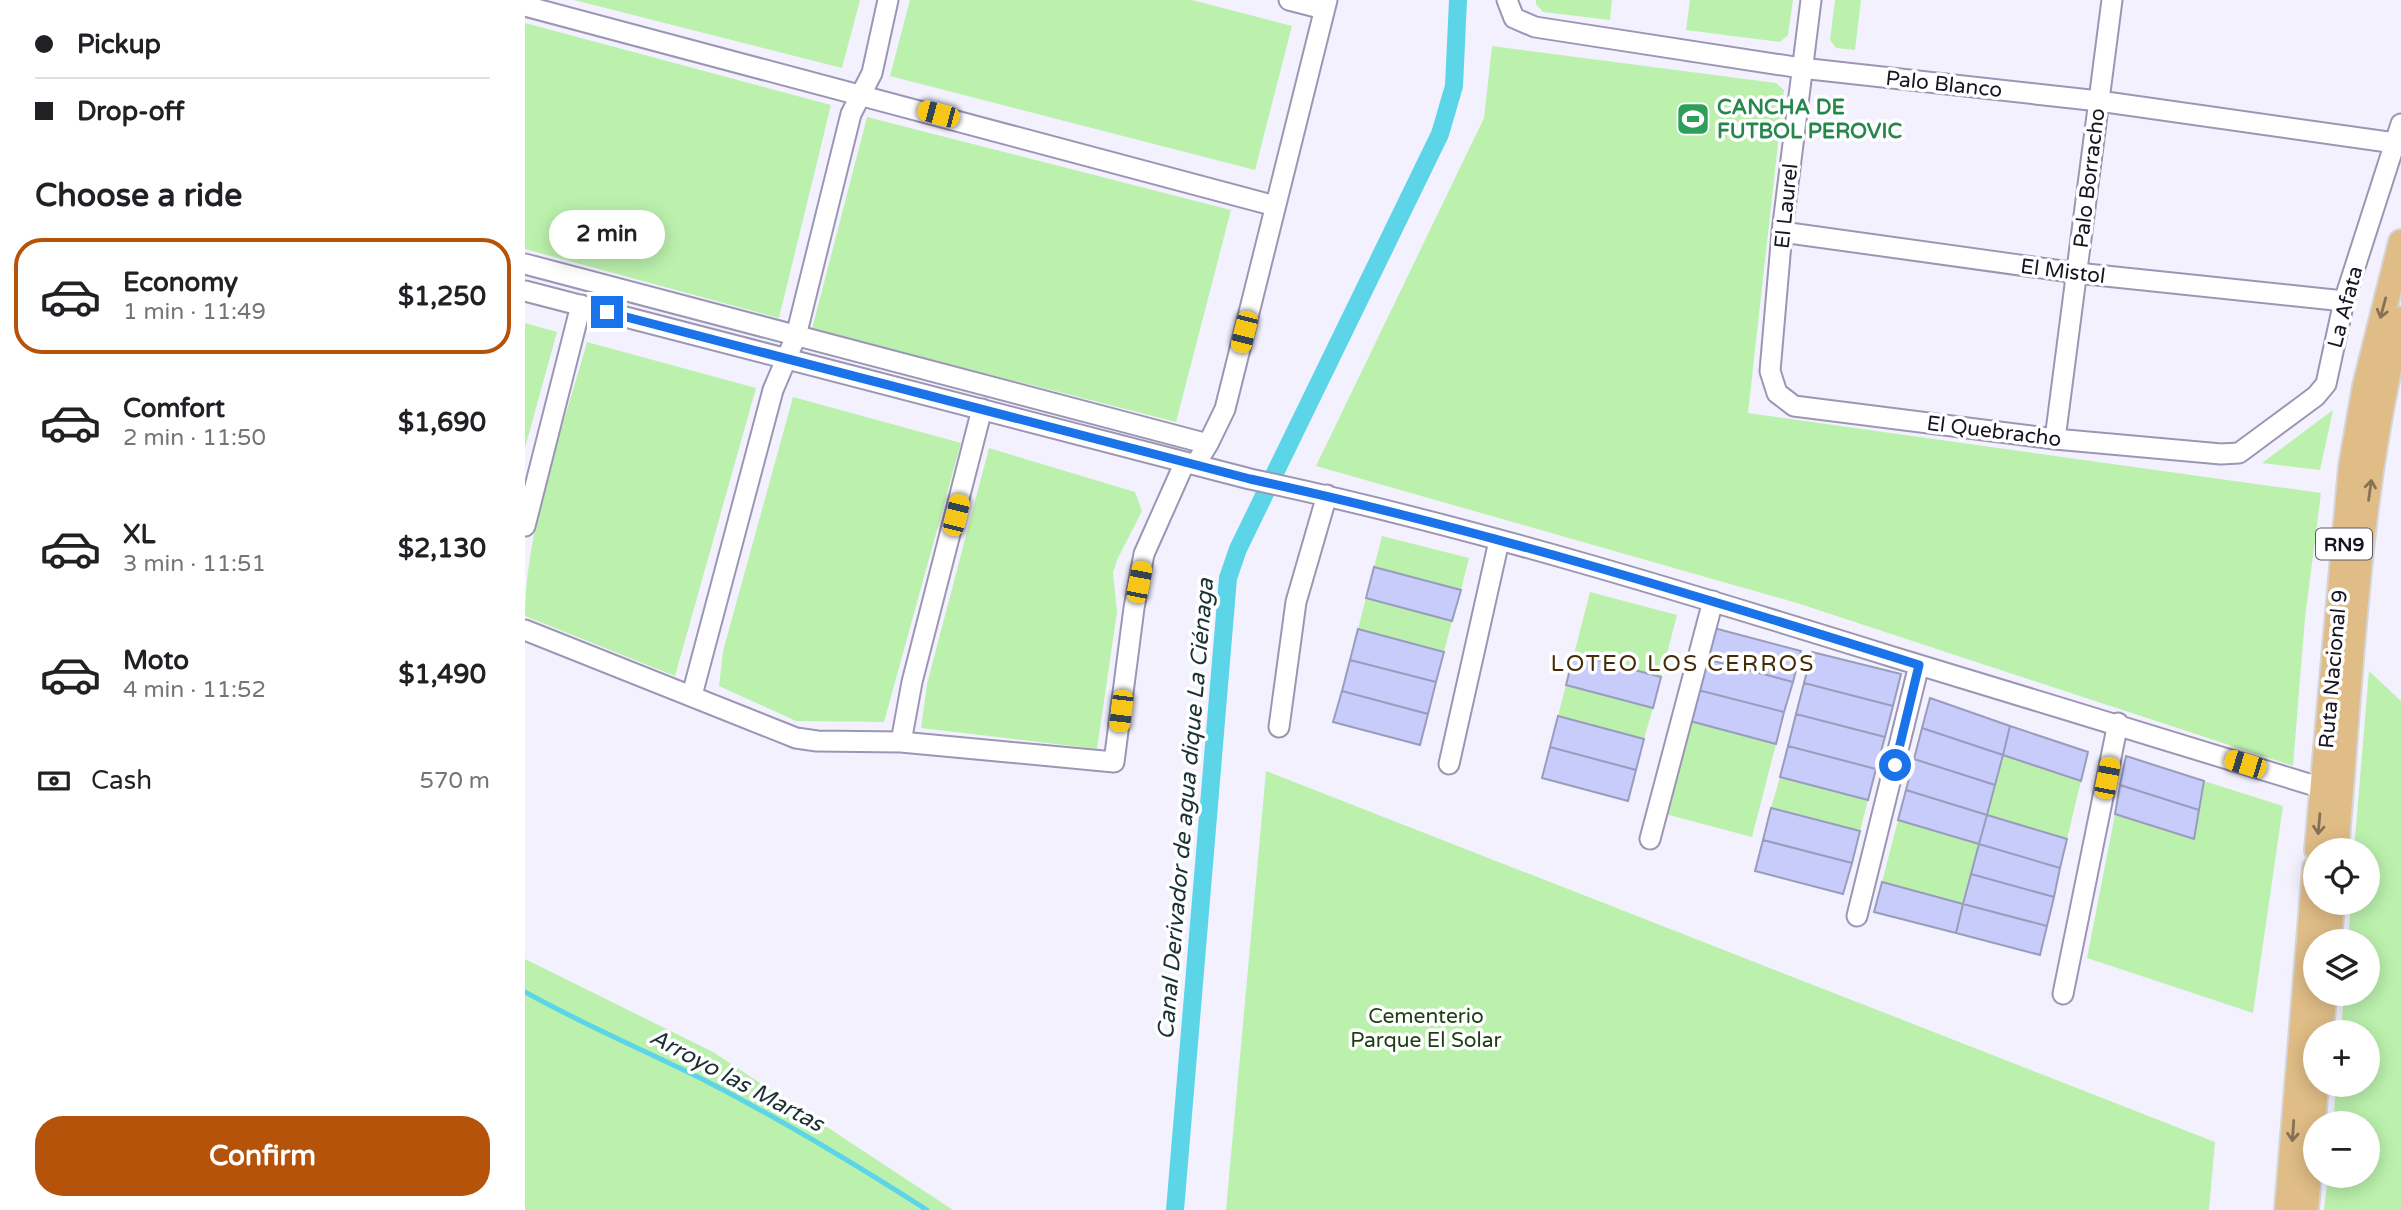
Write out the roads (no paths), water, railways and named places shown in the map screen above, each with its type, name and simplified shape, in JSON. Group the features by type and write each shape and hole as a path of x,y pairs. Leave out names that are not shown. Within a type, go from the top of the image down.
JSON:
{"main road":[{"name":"Ruta Nacional 9","path":"2318,838 2351,467 2365,386 2401,242"},
{"name":"Ruta Nacional 9","path":"2337,838 2364,534 2381,418 2401,319"},
{"path":"2287,1210 2311,915"},
{"path":"2306,1210 2315,1097"}],"street":[{"path":"692,695 773,390 796,336 851,114 871,74 888,0"},
{"path":"525,630 796,738 901,742 1114,762 1134,608 1144,555 1190,463 1208,444 1225,409 1326,5 1289,0"},
{"name":"Palo Blanco","path":"1507,0 1514,18 1535,27 1801,68 2398,134"},
{"name":"El Laurel","path":"1770,371 1782,232 1811,0"},
{"name":"Palo Borracho","path":"2055,439 2112,0"},
{"path":"525,6 860,93 1275,206"},
{"name":"La Afata","path":"2239,453 2316,396 2326,384 2344,302 2398,134"},
{"name":"El Mistol","path":"1782,232 2077,273 2344,302"},
{"path":"525,264 1208,444"},
{"path":"525,291 1499,541 1713,601 2118,723 2322,788"},
{"path":"525,526 581,305"},
{"name":"El Quebracho","path":"1770,371 1777,393 1794,406 2055,439 2221,454 2239,453"},
{"path":"901,742 912,682 982,409"},
{"path":"1279,727 1296,602 1327,495"},
{"path":"1450,764 1499,541"},
{"path":"1650,839 1713,601"},
{"path":"1857,916 1919,665"},
{"path":"2063,994 2118,723"}],"waterway":[{"name":"Canal Derivador de agua dique La Ciénaga","path":"1175,1210 1228,578 1238,549 1440,134 1454,86 1458,0"},
{"name":"Arroyo las Martas","path":"525,992 734,1096 818,1143 927,1210"}],"place":[{"name":"CANCHA DE FUTBOL PEROVIC","path":"1693,119"}],"district":[{"name":"LOTEO LOS CERROS","path":"1683,663"}],"park label":[{"name":"Cementerio Parque El Solar","path":"1426,1028"}]}
